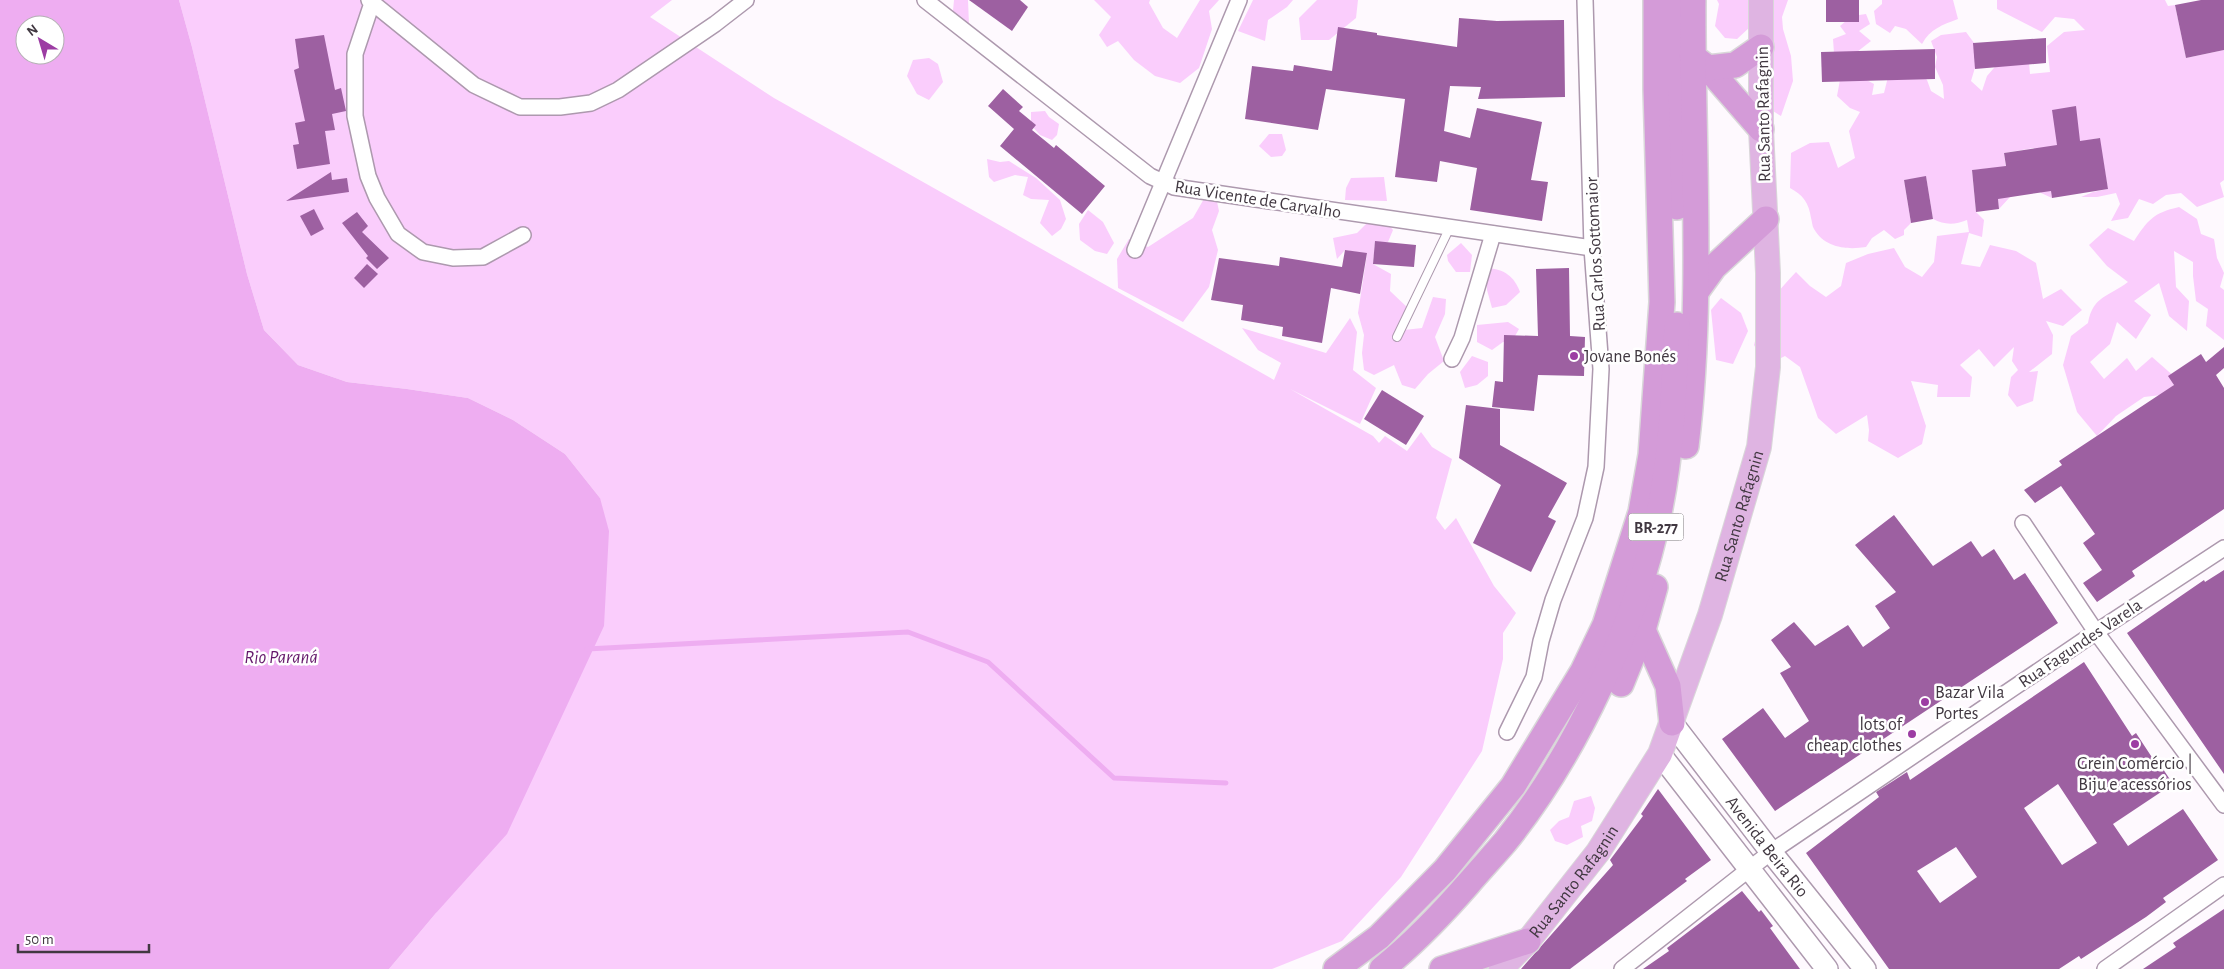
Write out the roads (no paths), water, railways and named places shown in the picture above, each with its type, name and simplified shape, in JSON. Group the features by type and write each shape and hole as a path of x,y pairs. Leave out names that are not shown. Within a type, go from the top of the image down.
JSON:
{"highway":[{"path":"1336,969 1379,936 1445,870 1513,786 1584,671 1605,625 1641,512 1651,455 1662,302 1656,89 1656,0"},
{"name":"BR-277","path":"1382,969 1442,914 1506,841 1540,795 1605,678 1642,576 1659,514 1668,458 1674,388 1678,301 1672,0"},
{"name":"BR-277","path":"1405,969 1433,945 1484,890 1530,835 1585,749 1607,710 1619,687 1643,630 1674,520 1693,384 1700,62 1693,0"},
{"path":"1700,62 1735,65 1761,47"},
{"path":"1700,62 1761,129"},
{"path":"1696,292 1714,267 1766,219"},
{"path":"1643,630 1668,686 1672,723"},
{"path":"1442,969 1528,941"}],"main road":[{"name":"Rua Santo Rafagnin","path":"1501,969 1528,941 1598,852 1660,754 1710,615 1759,447 1768,367 1766,219 1761,129 1761,0"},
{"name":"Avenida Beira Rio","path":"1672,723 1771,852 1865,969"},
{"name":"Avenida Beira Rio","path":"1660,754 1827,969"}],"street":[{"path":"522,235 483,257 453,258 423,252 398,234 377,198 368,176 355,116 355,54 370,2 474,85 520,107 560,107 591,103 618,90 746,0"},
{"name":"Rua Vicente de Carvalho","path":"925,0 1150,176 1174,187 1592,248"},
{"path":"1135,250 1239,0"},
{"name":"Rua Carlos Sottomaior","path":"1506,732 1534,677 1541,641 1553,600 1585,518 1596,468 1601,369 1592,248 1585,0"},
{"path":"1452,358 1462,338 1493,234"},
{"path":"2023,523 2096,632 2224,805"},
{"name":"Rua Fagundes Varela","path":"1622,969 1771,852 2096,632 2224,548"},
{"path":"2105,969 2224,885"}],"lane":[{"path":"1397,337 1450,228"}],"water":[{"name":"Rio Paraná","path":"0,0 179,0 247,274 264,330 298,365 347,382 468,398 513,420 565,454 600,498 609,531 604,626 507,834 389,969 0,969"}],"waterway":[{"path":"587,649 908,632 988,662 1114,778 1226,783"}],"place":[{"name":"Jovane Bonés","path":"1574,356"},
{"name":"Bazar Vila Portes","path":"1925,702"},
{"name":"lots of cheap clothes","path":"1912,734"},
{"name":"Grein Comércio | Biju e acessórios","path":"2135,744"}]}
